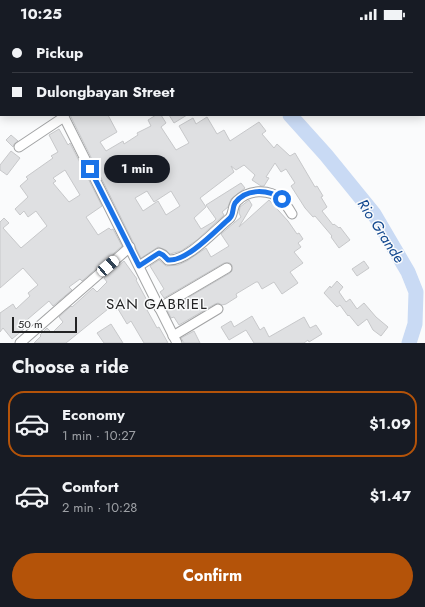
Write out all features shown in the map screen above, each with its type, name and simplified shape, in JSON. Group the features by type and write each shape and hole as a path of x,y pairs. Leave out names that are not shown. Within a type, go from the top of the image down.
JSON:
{"street":[{"path":"19,147 64,116 175,339 218,309"},
{"path":"139,266 159,253 169,260 180,258 188,253 230,218 236,203 249,193 266,192 277,196 282,199 292,214"},
{"path":"20,343 130,247"},
{"path":"159,308 227,268"}],"building":[{"path":"70,116 109,116 117,132 100,142 106,151 123,141 124,144 138,135 137,133 151,126 148,120 154,116 162,116 166,123 161,127 176,150 189,143 179,126 193,118 196,124 207,117 217,134 224,130 230,141 259,122 266,131 262,134 274,148 277,144 290,156 295,153 315,187 317,186 323,196 321,197 327,207 322,211 333,225 334,224 339,228 340,227 350,240 339,248 331,237 332,236 315,216 313,217 305,208 291,186 295,183 286,169 281,172 275,163 266,177 269,178 264,186 261,186 252,180 255,175 244,165 236,170 231,166 234,172 200,198 206,207 194,218 201,229 213,222 216,219 206,205 241,183 245,188 231,199 228,207 222,212 224,215 197,240 181,251 170,254 166,250 158,247 141,258","holes":["147,191 154,202 171,191 180,206 166,215 158,201 143,211 135,198"]},
{"path":"170,116 185,116 174,123"},
{"path":"59,129 68,145 70,143 102,206 86,217 98,235 109,228 111,230 113,229 122,246 82,281 80,279 69,287 72,290 53,306 49,301 21,325 24,329 12,339 3,328 0,332 0,313 13,304 16,309 30,296 28,293 38,285 23,268 0,288 0,222 4,218 9,223 3,228 21,248 47,226 36,211 28,217 24,211 20,215 15,209 28,197 20,186 28,179 26,177 53,158 51,156 58,152 49,135","holes":["65,170 80,195 69,202 53,183 56,181 53,178"]},
{"path":"11,135 18,141 13,147 6,140"},
{"path":"11,151 20,158 7,175 0,170 0,165"},
{"path":"249,200 252,205 239,227 269,200 288,221 297,234 299,233 303,239 298,243 301,247 294,252 303,263 290,272 298,283 282,294 274,282 262,289 258,282 256,282 236,294 237,297 226,304 215,304 179,325 174,317 171,318 167,310 230,273 232,271 232,265 230,263 224,263 164,298 160,292 164,289 150,266 159,260 166,266 178,265 187,261 206,248 211,257 229,246 221,234 241,217 239,213 240,207"},
{"path":"124,261 137,279 136,280 151,308 147,310 157,328 159,327 168,343 144,343 131,321 127,324 118,309 116,310 113,305 66,343 34,343 47,328 52,333 63,322 59,317 93,288 97,292 107,282 104,278"},
{"path":"364,261 369,268 357,276 352,269"},
{"path":"337,281 343,287 339,292 346,302 350,299 357,309 364,303 376,317 388,327 381,336 373,330 367,319 358,326 340,305 337,307 324,293"},
{"path":"252,316 260,330 264,327 269,337 304,317 310,328 316,325 322,334 309,342 308,340 304,343 254,343 246,330 229,340 221,327 231,321 234,327"},
{"path":"111,324 123,343 104,343 97,333"},
{"path":"194,331 200,343 184,343 181,338"}],"waterway":[{"name":"Rio Grande","path":"291,116 326,155 374,214 408,272 416,292 415,324 409,343"}],"district":[{"name":"SAN GABRIEL","path":"157,304"}],"route":[{"path":"90,169 139,266 159,253 161,253 168,260 180,258 230,218 234,206 238,200 249,193 266,192 282,199"}]}
